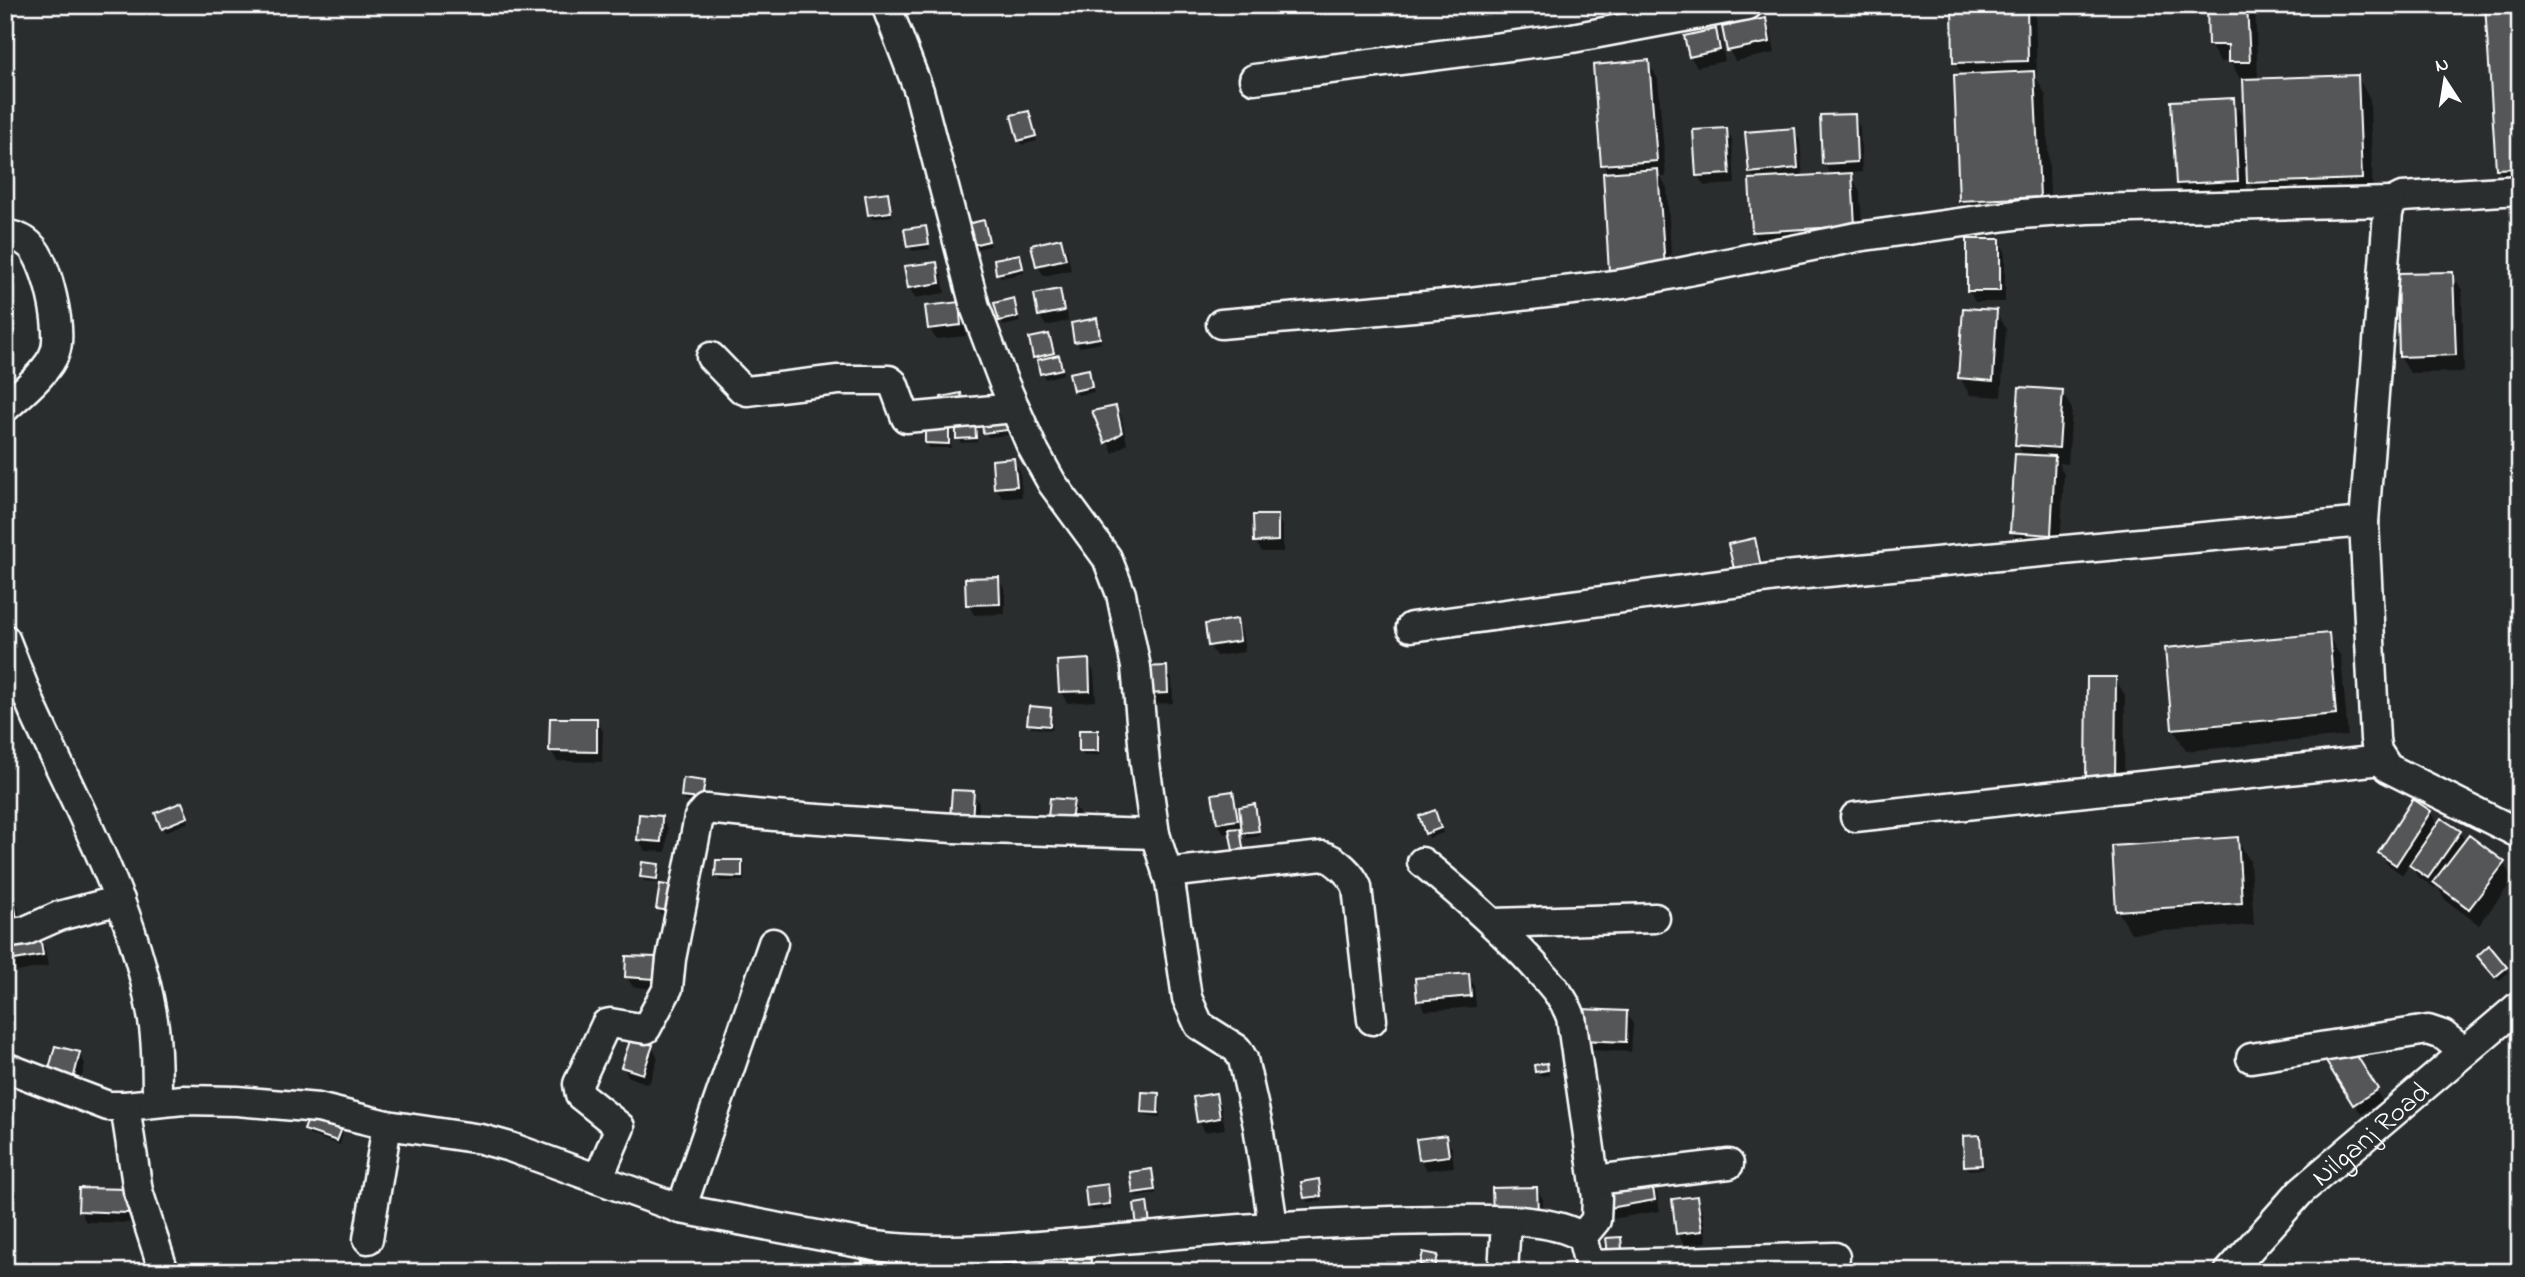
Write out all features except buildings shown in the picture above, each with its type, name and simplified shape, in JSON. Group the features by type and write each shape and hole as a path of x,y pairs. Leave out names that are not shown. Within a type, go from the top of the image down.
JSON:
{"street":[{"path":"886,5 919,91 975,307 1015,408 1052,483 1107,558 1121,594 1136,667 1155,834 1167,873 1187,998 1199,1025 1237,1049 1243,1059 1258,1126 1273,1225"},
{"path":"1254,79 1585,36 1748,5"},
{"path":"1221,324 1470,302 1623,284 1857,237 2022,214 2087,209 2392,202 2402,197 2520,190"},
{"path":"2392,202 2388,213 2364,522 2377,751 2381,760 2399,774 2520,834"},
{"path":"5,234 27,242 43,265 50,286 57,335 55,353 48,364 5,408"},
{"path":"711,357 747,391 838,380 889,380 893,383 906,418 1015,408"},
{"path":"1411,627 1785,576 2364,522"},
{"path":"5,639 35,713 121,900 148,992 153,1025 157,1101"},
{"path":"1856,817 2381,760"},
{"path":"598,1179 620,1127 580,1095 578,1084 606,1024 646,1029 664,997 668,988 671,959 699,817 706,809 953,828 1155,834"},
{"path":"1167,873 1323,856 1334,861 1354,880 1357,887 1372,1020"},
{"path":"1422,862 1495,923 1566,1004 1571,1017 1598,1212 1592,1227 1582,1237"},
{"path":"5,934 25,931 59,916 121,900"},
{"path":"1495,923 1656,918"},
{"path":"681,1209 773,943"},
{"name":"Nilganj Road","path":"2229,1272 2301,1191 2520,1005"},
{"path":"2252,1058 2428,1030 2443,1035 2464,1052"},
{"path":"5,1067 101,1104 125,1106 157,1101 237,1101 318,1108 387,1125 481,1139 681,1209 895,1260 1273,1225 1397,1220 1555,1225 1582,1237 1590,1268 1835,1257"},
{"path":"125,1106 138,1191 164,1272"},
{"path":"368,1239 387,1125"},
{"path":"1595,1180 1729,1164"},
{"path":"1503,1272 1506,1222"}]}
